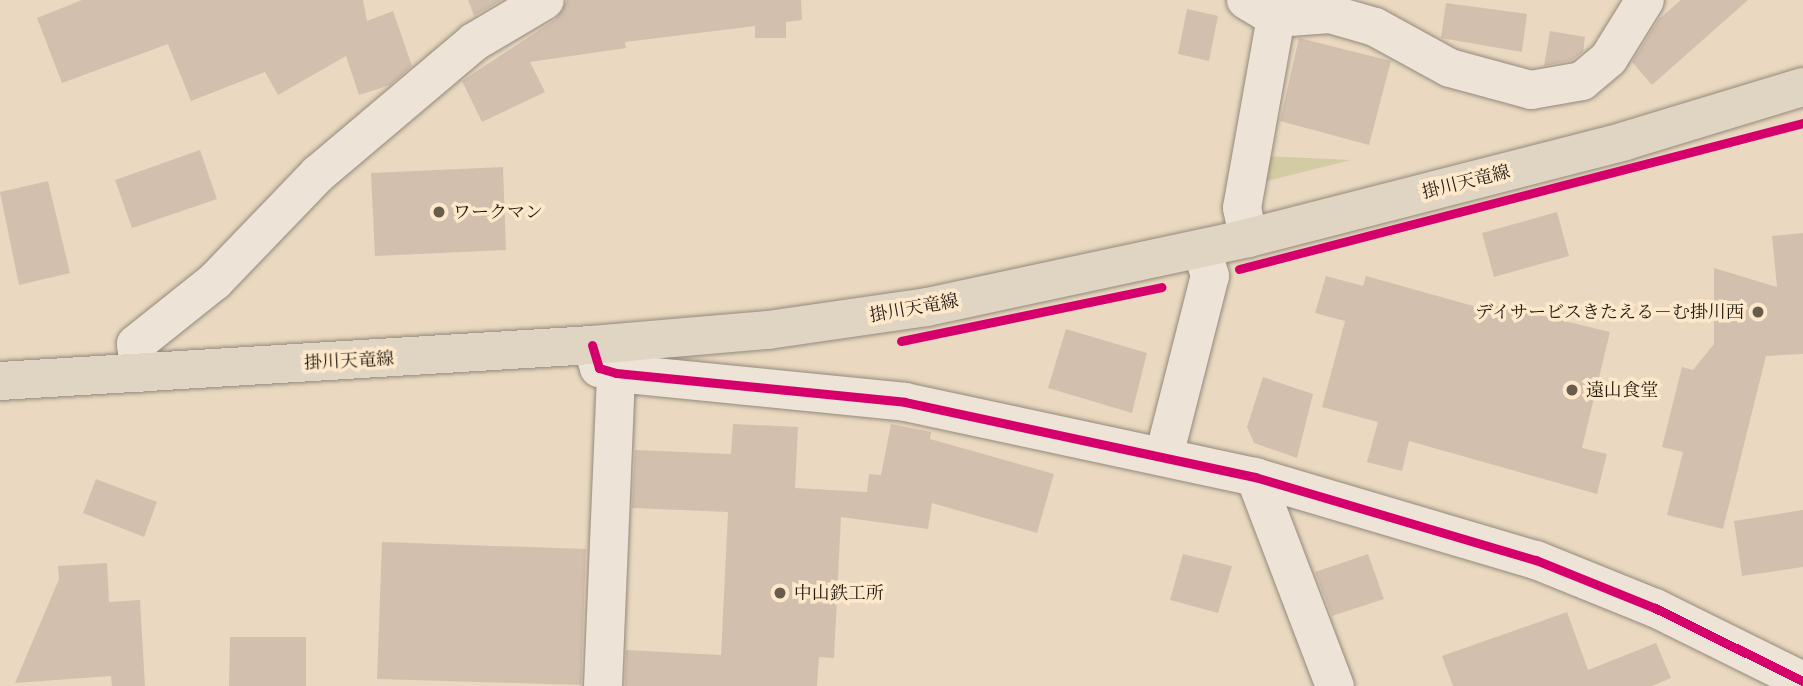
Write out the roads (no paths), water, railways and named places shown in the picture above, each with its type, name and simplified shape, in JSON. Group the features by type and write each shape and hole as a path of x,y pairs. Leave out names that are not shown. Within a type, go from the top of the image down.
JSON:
{"main road":[{"name":"掛川天竜線","path":"0,381 141,373 604,359 768,330 927,307 1248,238 1625,141 1803,87"}],"street":[{"path":"141,373 136,344 215,281 318,174 474,42 545,0"},
{"path":"1248,238 1242,208 1261,9 1330,14 1375,27 1450,68 1531,90 1582,81 1609,58 1645,0"},
{"path":"1164,456 1210,276 1202,249"},
{"path":"603,686 604,359 905,402 1255,477 1536,559 1655,608 1803,681"},
{"path":"1255,477 1335,686"}],"place":[{"name":"ワークマン","path":"439,212"},
{"name":"デイサービスきたえる－む掛川西","path":"1758,312"},
{"name":"遠山食堂","path":"1572,390"},
{"name":"中山鉄工所","path":"780,593"}]}
